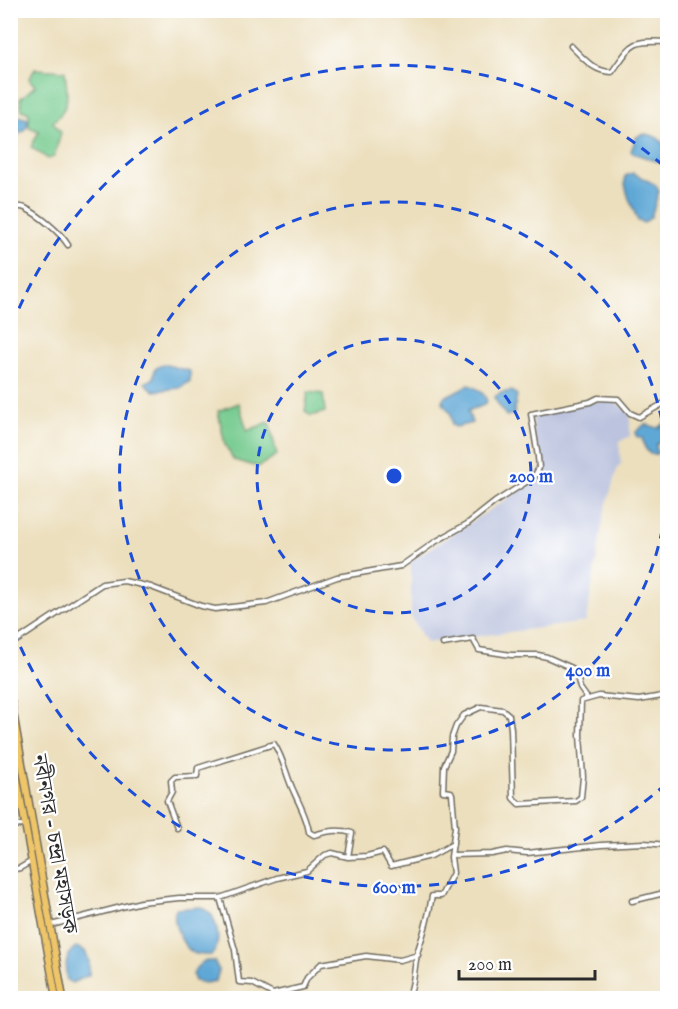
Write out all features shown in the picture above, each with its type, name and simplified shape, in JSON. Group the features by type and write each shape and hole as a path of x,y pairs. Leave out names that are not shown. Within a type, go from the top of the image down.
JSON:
{"highway":[{"name":"নবীনগর - চন্দ্রা মহাসড়ক","path":"10,695 63,999"},
{"name":"নবীনগর - চন্দ্রা মহাসড়ক","path":"10,739 56,999"}],"street":[{"path":"571,46 587,63 610,73 632,46 639,41 668,42"},
{"path":"10,207 23,207 33,213 61,234 68,244"},
{"path":"668,244 668,301"},
{"path":"10,645 102,584 124,581 151,587 215,609 266,603 337,577 401,566 534,477 539,468 531,414 590,402 598,398 618,399 630,414 639,417 668,401"},
{"path":"443,644 472,639 479,650 547,657 572,668 587,698"},
{"path":"408,999 428,924 432,896 441,897 453,873 455,827 452,794 443,791 444,766 451,751 452,736 456,726 465,715 481,707 503,710 509,715 513,798 519,804 576,801 581,797 583,777 580,735 581,701 587,698 608,696 639,700 668,695"},
{"path":"177,828 167,801 172,792 171,781 175,777 197,776 198,768 274,744 283,758 294,793 308,822 309,832 314,835 336,830 352,832 348,857"},
{"path":"10,826 26,825"},
{"path":"51,925 141,902 179,898 220,898 277,878 307,871 325,855 332,853 348,857 383,852 392,866 431,856 453,843"},
{"path":"452,855 492,854 507,851 527,853 644,843 668,845"},
{"path":"10,870 33,861"},
{"path":"632,900 668,892"},
{"path":"220,898 235,950 239,982 252,984 275,996 303,987 307,978 321,964 366,956 400,960 418,955"}],"shaded area":[{"path":"614,401 630,413 630,436 619,442 621,465 618,466 604,514 586,622 426,643 411,617 411,561 516,493 543,469 533,432 533,415 587,402"}],"green space":[{"path":"35,69 65,71 66,105 53,122 61,133 54,157 48,159 31,147 39,131 29,127 29,113 22,110 20,99 35,86 29,79"},
{"path":"308,392 323,394 325,412 311,416 305,411"},
{"path":"239,403 247,431 269,422 277,455 258,467 234,460 225,445 218,411"}],"water":[{"path":"15,115 28,119 28,123 23,131 11,138 12,117"},
{"path":"641,134 654,136 662,142 665,147 667,165 631,151 636,138"},
{"path":"633,173 656,185 659,191 651,217 644,223 638,221 625,184 625,176"},
{"path":"163,364 190,371 190,381 180,388 154,391 145,383 153,379 155,369"},
{"path":"468,385 480,391 487,401 484,405 468,411 472,423 456,427 452,425 451,414 443,403 443,398"},
{"path":"512,391 517,395 514,414 506,416 494,398 500,393"},
{"path":"667,418 667,448 665,442 656,444 657,454 650,454 642,438 636,436 636,432 645,424 658,428"},
{"path":"201,907 213,917 217,929 217,946 211,955 198,955 188,949 176,926 176,909"},
{"path":"76,947 85,951 89,960 89,975 72,983 67,980 66,967 70,953"},
{"path":"204,961 214,961 219,970 216,981 205,983 195,981 193,975 196,968"}]}
